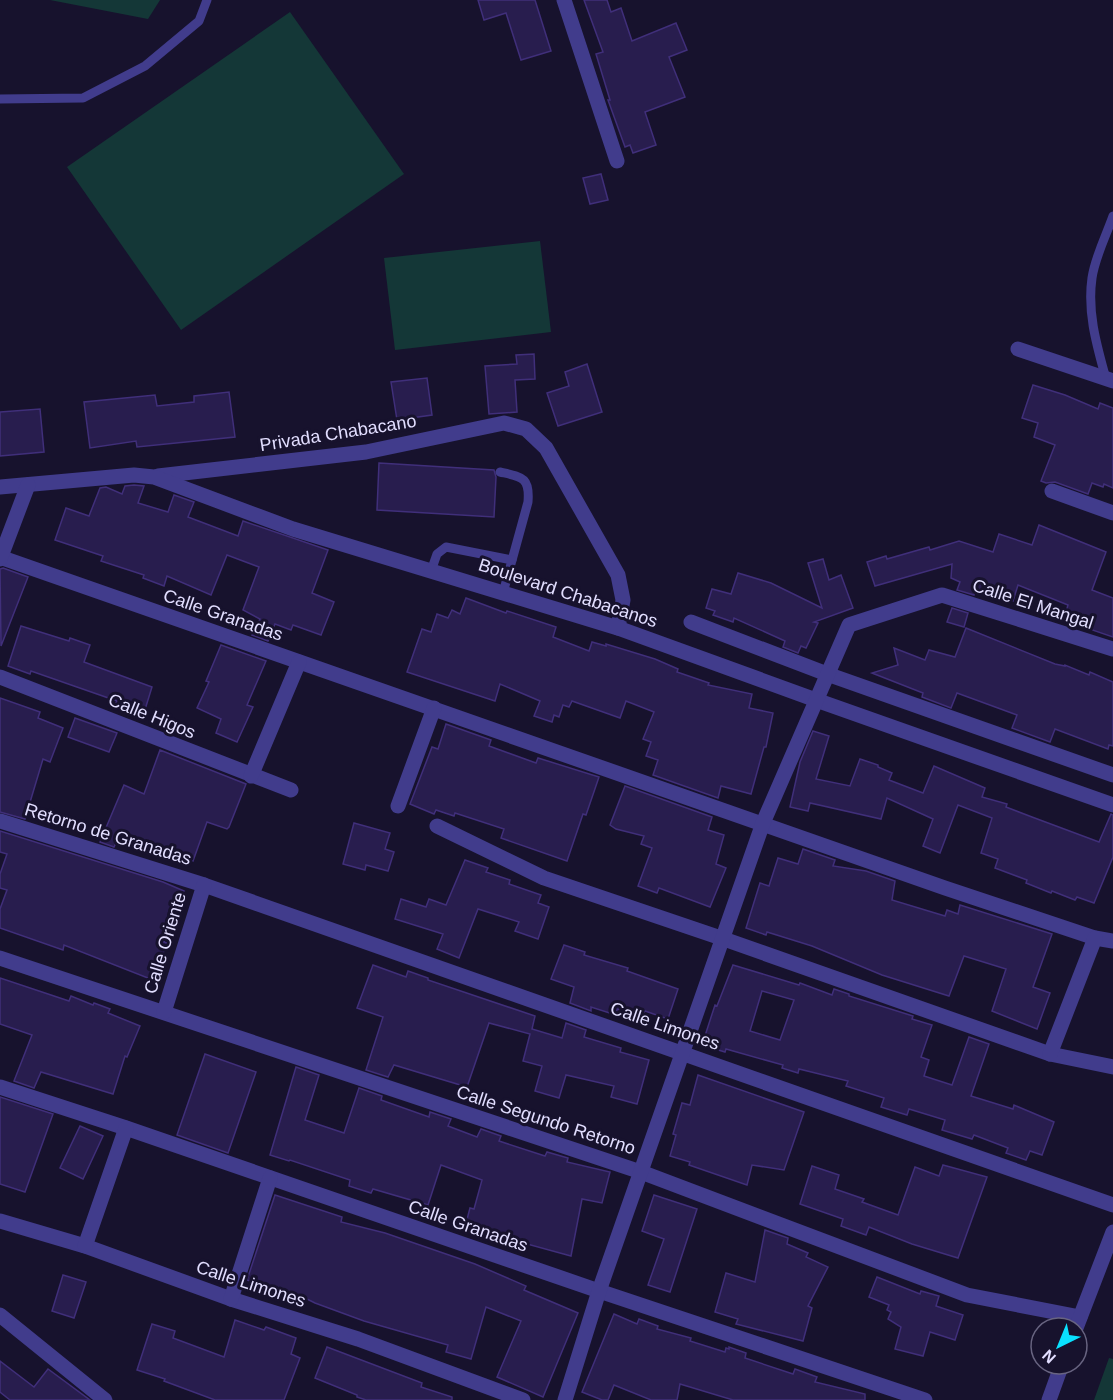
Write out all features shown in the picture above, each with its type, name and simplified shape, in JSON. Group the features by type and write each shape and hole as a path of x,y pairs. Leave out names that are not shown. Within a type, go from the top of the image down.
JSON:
{"street":[{"path":"564,0 616,161"},
{"path":"1018,349 1110,380"},
{"name":"Privada Chabacano","path":"154,477 366,452 504,423 526,429 546,448 618,575 623,600 618,628"},
{"name":"Boulevard Chabacanos","path":"0,487 134,475 154,477 293,529 618,628 1113,805"},
{"path":"0,558 28,485"},
{"path":"1052,491 1113,513"},
{"name":"Calle Granadas","path":"0,558 435,708"},
{"name":"Calle El Mangal","path":"827,674 849,625 942,595 1113,649"},
{"path":"691,622 827,674 1113,776"},
{"path":"251,776 299,662"},
{"path":"565,1400 599,1291 721,938 763,823 827,674"},
{"name":"Calle Higos","path":"0,677 291,790"},
{"path":"398,806 435,708 1095,938 1113,941"},
{"name":"Retorno de Granadas","path":"0,821 204,885"},
{"path":"437,826 544,878 1050,1054 1113,1067"},
{"name":"Calle Oriente","path":"164,1012 204,885"},
{"name":"Calle Limones","path":"204,885 1113,1205"},
{"path":"1050,1054 1095,938"},
{"name":"Calle Segundo Retorno","path":"0,958 641,1172 967,1294 1051,1316"},
{"name":"Calle Granadas","path":"0,1087 925,1400"},
{"path":"85,1246 126,1128"},
{"path":"231,1299 270,1179"},
{"name":"Calle Limones","path":"0,1221 85,1246 231,1299 358,1339 523,1400"},
{"path":"1081,1316 1113,1232"},
{"path":"0,1315 105,1400"},
{"path":"1049,1400 1058,1376"}],"lane":[{"path":"0,99 83,98 145,66 199,21 207,0"},
{"path":"1110,380 1096,341 1090,310 1092,276 1113,216"},
{"path":"500,472 520,477 527,481 529,488 528,502 503,593"},
{"path":"431,571 437,554 446,547 512,560"}],"green space":[{"path":"50,0 160,0 148,19"},
{"path":"290,12 404,174 181,330 67,167"},
{"path":"540,241 551,332 395,350 384,258"},
{"path":"1109,1358 1113,1359 1113,1400 1094,1400"}],"building":[{"path":"478,0 535,0 551,51 521,60 506,13 484,20"},
{"path":"584,0 607,0 611,12 621,8 632,41 676,23 687,50 669,57 685,97 645,112 656,145 633,153 630,145 625,147 608,100 610,100 596,54 603,52"},
{"path":"601,174 608,200 590,204 583,178"},
{"path":"534,354 535,379 515,380 517,412 489,414 485,366 517,364 516,355"},
{"path":"587,364 602,412 558,426 547,393 569,386 565,372"},
{"path":"427,378 432,415 397,420 391,382"},
{"path":"1033,385 1098,409 1100,403 1113,408 1113,488 1104,484 1103,487 1092,483 1088,494 1055,482 1041,481 1055,445 1034,437 1038,423 1022,418"},
{"path":"229,392 235,437 137,447 136,441 90,448 84,402 155,395 157,406 194,402 194,396"},
{"path":"40,409 44,452 0,456 0,412"},
{"path":"379,463 494,470 496,477 494,517 377,510"},
{"path":"125,486 144,486 138,503 168,512 174,495 194,502 188,517 238,536 243,521 328,550 312,593 334,602 321,635 293,625 291,630 275,624 268,641 252,635 260,619 243,610 259,567 227,555 211,595 167,576 164,586 143,578 144,575 101,561 103,556 55,540 66,508 89,516 100,488 106,487 122,494"},
{"path":"1039,525 1106,552 1092,590 1113,598 1113,637 1064,619 1068,605 1018,585 1013,601 976,588 974,595 957,590 960,582 951,578 952,564 875,586 867,562 929,547 930,550 959,541 993,552 999,534 1032,545"},
{"path":"823,559 829,580 841,575 853,608 814,622 818,623 806,648 801,646 798,653 783,647 785,641 734,618 733,622 713,615 715,611 706,608 712,589 731,594 738,573 771,583 822,608 808,563"},
{"path":"0,569 28,577 1,646"},
{"path":"466,598 506,613 507,611 556,627 553,637 589,651 592,642 606,646 606,644 655,659 678,669 677,672 709,683 708,685 752,694 749,708 773,713 766,747 764,747 751,794 721,786 718,798 653,775 658,760 646,756 651,742 643,739 654,712 626,701 620,718 572,701 569,707 563,705 559,717 554,715 552,722 534,716 540,701 500,684 495,701 407,672 422,629 431,632 437,614 448,618 452,610 460,614"},
{"path":"952,608 968,613 964,627 947,622"},
{"path":"21,626 90,645 84,662 152,687 143,716 114,707 117,701 31,671 30,674 8,666"},
{"path":"966,628 1055,664 1065,665 1089,675 1090,672 1113,682 1113,746 1109,745 1108,749 1055,729 1050,742 1012,728 1017,715 957,693 951,708 922,697 923,693 872,673 898,665 894,648 925,660 929,650 955,657"},
{"path":"221,645 266,661 247,705 253,707 237,742 216,733 221,719 197,708 209,682 206,681"},
{"path":"0,698 40,712 38,718 63,728 50,762 43,759 25,819 0,812"},
{"path":"75,718 117,733 109,752 68,737"},
{"path":"446,724 491,740 489,746 536,763 538,758 599,777 567,861 501,838 504,829 455,813 454,816 436,810 434,814 410,804 432,747 438,749"},
{"path":"813,731 829,736 816,779 850,786 860,759 892,773 889,780 923,793 934,766 985,788 982,797 1007,804 1006,807 1099,842 1111,814 1113,815 1113,857 1094,903 1077,897 1075,900 1052,891 1051,893 1026,883 1027,880 995,868 998,859 981,853 992,818 958,805 940,853 923,846 933,819 887,798 881,819 810,803 808,811 790,807 800,762"},
{"path":"160,750 246,784 227,829 207,822 193,861 121,832 114,847 100,842 124,785 144,794"},
{"path":"625,786 712,817 708,830 724,835 716,864 726,868 710,907 659,888 657,893 638,886 652,848 641,844 644,836 616,829 610,825"},
{"path":"354,823 390,833 385,849 394,852 388,871 366,865 365,870 343,864"},
{"path":"0,831 163,882 184,891 164,942 167,943 153,980 64,945 63,950 0,928 0,909 7,890 0,888 0,874 7,854 0,852"},
{"path":"803,849 835,860 833,866 866,871 895,881 892,900 945,916 947,910 958,914 960,905 1052,934 1033,987 1050,993 1037,1029 992,1011 1006,969 964,956 949,996 882,975 812,946 746,928 760,883 769,886 778,858 798,864"},
{"path":"465,860 488,868 486,872 510,880 509,884 541,895 538,903 549,907 538,939 515,931 519,922 478,909 459,958 437,949 443,934 395,919 401,899 426,907 429,899 446,905"},
{"path":"564,945 585,952 584,955 628,968 627,971 678,989 668,1019 645,1011 642,1018 617,1009 616,1015 591,1007 591,1011 570,1003 574,987 551,979"},
{"path":"373,965 406,977 408,971 428,978 428,980 535,1016 532,1029 562,1038 566,1023 586,1030 584,1037 621,1048 620,1052 649,1060 637,1104 611,1097 614,1086 566,1075 559,1098 535,1091 542,1066 523,1061 530,1034 489,1023 467,1087 394,1065 388,1077 366,1070 383,1017 357,1008"},
{"path":"733,965 799,985 800,983 832,995 834,989 849,994 849,996 913,1016 912,1019 932,1025 921,1057 929,1060 924,1076 952,1085 969,1037 989,1044 971,1096 1013,1109 1014,1105 1054,1122 1042,1155 1030,1151 1026,1160 1006,1153 1008,1148 974,1135 972,1139 942,1130 945,1120 909,1109 907,1115 881,1107 884,1098 846,1086 848,1081 799,1069 798,1073 782,1068 783,1065 726,1049 725,1052 702,1045 715,1005 717,1006","holes":["762,991 794,1000 780,1040 750,1031"]},
{"path":"0,978 69,1001 71,996 93,1005 94,1003 110,1009 108,1013 140,1026 127,1057 125,1056 113,1094 41,1072 34,1088 14,1081 32,1035 0,1024"},
{"path":"205,1054 256,1072 228,1153 177,1135"},
{"path":"296,1067 319,1075 305,1120 344,1133 359,1088 382,1096 381,1100 429,1117 430,1112 451,1119 448,1126 477,1137 481,1129 501,1136 499,1141 545,1156 547,1152 568,1158 567,1162 610,1172 602,1203 582,1199 571,1256 465,1227 470,1208 474,1209 482,1180 441,1165 428,1205 373,1189 371,1193 349,1186 350,1180 270,1155"},
{"path":"698,1075 804,1112 784,1170 752,1165 747,1185 670,1156 676,1135 673,1134 682,1103 690,1105"},
{"path":"0,1097 53,1114 25,1192 0,1184"},
{"path":"80,1126 103,1136 83,1179 60,1168"},
{"path":"943,1165 987,1177 958,1258 912,1244 869,1227 866,1235 841,1226 843,1219 800,1204 812,1166 839,1175 835,1189 864,1199 862,1202 898,1215 915,1167 939,1176"},
{"path":"275,1195 342,1217 341,1222 385,1233 475,1264 526,1286 524,1290 578,1313 543,1397 497,1377 521,1321 486,1307 471,1359 446,1352 448,1345 364,1321 303,1297 247,1280"},
{"path":"654,1195 697,1209 670,1292 648,1285 664,1239 642,1231"},
{"path":"765,1230 788,1238 787,1244 808,1253 806,1257 828,1267 808,1306 812,1308 803,1341 736,1324 738,1319 715,1312 726,1273 755,1282"},
{"path":"63,1275 86,1282 74,1318 52,1311"},
{"path":"877,1277 920,1294 921,1291 939,1296 936,1306 963,1315 955,1340 930,1332 923,1356 895,1349 901,1327 888,1319 891,1312 887,1310 889,1305 869,1297"},
{"path":"614,1314 637,1324 639,1319 658,1326 657,1329 691,1338 690,1341 725,1352 729,1347 746,1353 745,1358 793,1374 795,1369 817,1377 815,1382 865,1394 865,1400 733,1400 680,1384 677,1400 651,1400 614,1385 608,1400 602,1400 582,1392"},
{"path":"235,1320 264,1330 266,1327 296,1338 291,1354 300,1358 284,1400 215,1400 137,1370 152,1324 175,1331 173,1338 224,1357"},
{"path":"327,1347 422,1383 421,1387 452,1397 452,1400 366,1400 357,1397 357,1395 315,1378"},
{"path":"0,1361 34,1387 48,1369 90,1400 10,1400 0,1392"}]}
